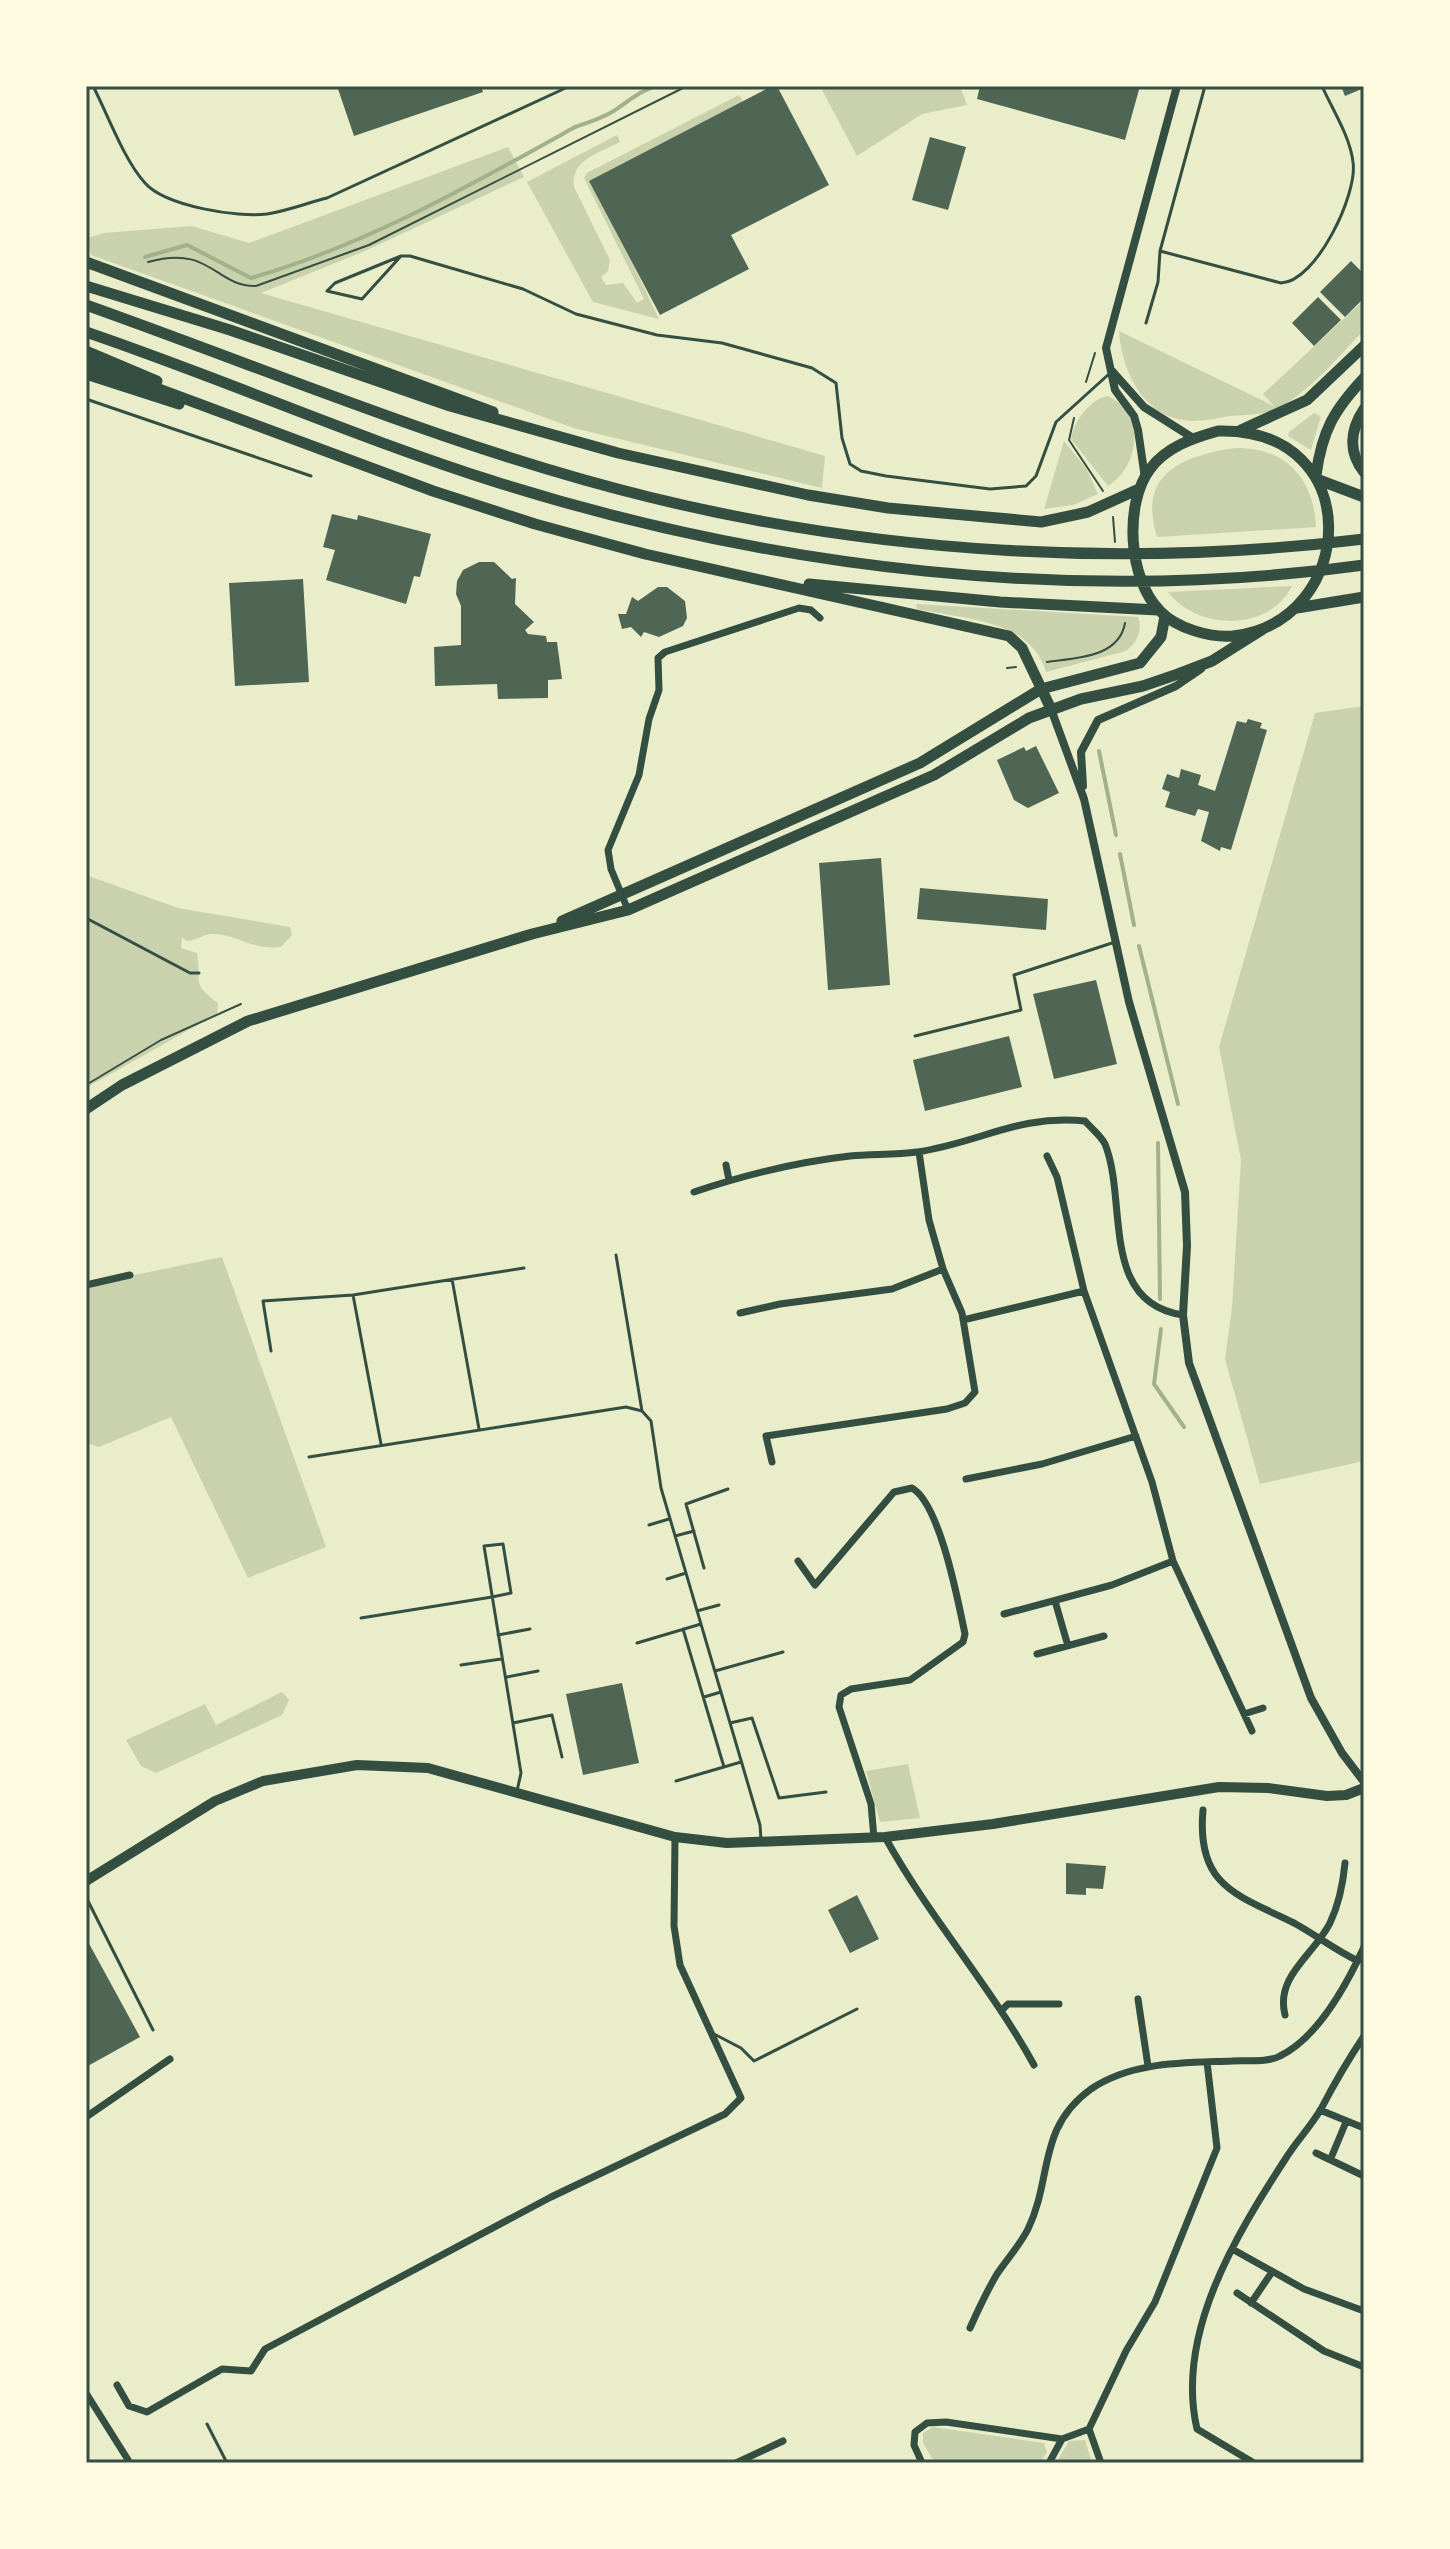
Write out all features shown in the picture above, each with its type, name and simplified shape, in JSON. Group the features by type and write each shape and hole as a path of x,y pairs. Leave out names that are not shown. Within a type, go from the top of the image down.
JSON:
{"highway":[{"path":"86,262 553,435"},
{"path":"86,286 230,330 450,406 694,472 808,495 976,517 1041,522 1073,516 1142,484 1170,451 1193,438 1218,431 1241,431 1271,437 1293,450 1318,478 1326,498 1326,552 1316,580 1297,608"},
{"path":"86,305 404,420 568,475 648,497 736,516 915,543 1094,553 1228,551 1364,540"},
{"path":"86,332 496,482 644,524 739,545 903,568 999,576 1219,578 1361,566"},
{"path":"1241,431 1307,400 1364,346"},
{"path":"86,351 245,421"},
{"path":"86,362 535,524 645,554 1009,636 1022,648 1051,709"},
{"path":"86,374 272,431"},
{"path":"1318,478 1321,443 1337,407 1364,378"},
{"path":"1364,409 1354,430 1352,448 1364,472"},
{"path":"1318,478 1364,497"},
{"path":"532,934 920,763 1041,689 1140,663 1161,637 1162,613 1137,565 1134,527 1142,484"},
{"path":"780,582 1162,613 1207,634 1231,636 1263,629"},
{"path":"86,1109 122,1085 248,1021 532,934 628,910 934,775 1005,731 1051,709 1143,686 1212,661 1297,608 1364,597"}],"main road":[{"path":"86,1881 215,1801 263,1781 357,1765 415,1767 517,1791 675,1837 727,1843 880,1838 993,1824 1219,1787 1268,1788 1327,1796 1346,1795 1364,1785"}],"street":[{"path":"1142,484 1138,430 1134,416 1115,390 1107,340 1177,86"},
{"path":"1112,371 1144,407 1193,438"},
{"path":"628,910 611,869 608,850 639,775 649,719 659,690 656,662 660,654 799,608 811,610 820,618"},
{"path":"1084,799 1081,752 1098,720 1176,686 1212,661"},
{"path":"1051,709 1084,799 1129,1002 1185,1192 1187,1246 1183,1315 1194,1378 1311,1698 1364,1785"},
{"path":"694,1192 729,1180 847,1157 919,1152 1032,1120 1052,1117 1085,1121 1104,1142 1127,1273 1143,1298 1169,1313 1183,1315"},
{"path":"772,1462 766,1436 947,1409 965,1403 975,1392 963,1320 943,1269 929,1220 919,1152"},
{"path":"1047,1156 1057,1177 1084,1291 1136,1436 1173,1561 1252,1731"},
{"path":"726,1165 729,1180"},
{"path":"740,1313 780,1304 892,1289 943,1269"},
{"path":"86,1285 130,1275"},
{"path":"963,1320 1084,1291"},
{"path":"966,1479 1042,1464 1136,1436"},
{"path":"798,1561 815,1585 894,1492 912,1488 923,1494 948,1561 965,1634 963,1642 910,1680 851,1689 841,1695 839,1707 880,1838 1001,2011 1034,2065"},
{"path":"1004,1614 1112,1585 1173,1561"},
{"path":"1055,1601 1068,1646"},
{"path":"1037,1654 1104,1636"},
{"path":"1244,1714 1263,1708"},
{"path":"1203,1810 1205,1842 1215,1876 1242,1900 1300,1927 1319,1941 1358,1961"},
{"path":"117,2385 129,2406 147,2412 222,2369 251,2371 265,2349 551,2197 725,2114 741,2098 680,1965 674,1926 675,1837"},
{"path":"1285,2015 1282,1993 1294,1970 1319,1941 1338,1903 1345,1863"},
{"path":"970,2328 996,2276 1027,2230 1040,2198 1046,2152 1055,2127 1089,2091 1107,2080 1148,2066 1281,2056 1307,2036 1358,1961 1364,1947"},
{"path":"1138,1999 1148,2066"},
{"path":"1001,2011 1008,2004 1059,2004"},
{"path":"1254,2463 1197,2429 1192,2407 1192,2372 1206,2314 1250,2214 1320,2110 1330,2087 1364,2036"},
{"path":"86,2117 170,2059"},
{"path":"922,2463 914,2445 915,2432 927,2423 1062,2439 1089,2429 1126,2351 1158,2297 1217,2148 1207,2062"},
{"path":"1320,2110 1364,2128"},
{"path":"1331,2158 1346,2122"},
{"path":"1316,2153 1364,2176"},
{"path":"1234,2250 1272,2272 1364,2311"},
{"path":"1251,2303 1272,2272"},
{"path":"1237,2293 1324,2351 1364,2367"},
{"path":"86,2393 130,2463"},
{"path":"1089,2429 1101,2463"},
{"path":"1049,2463 1062,2439"},
{"path":"741,2462 783,2441"}],"lane":[{"path":"93,86 142,179 158,194 179,202 252,214 284,210 327,198 570,86"},
{"path":"1146,323 1158,282 1160,251 1205,86"},
{"path":"1160,251 1281,283 1293,282 1307,272 1339,218 1354,171 1352,155 1322,86"},
{"path":"401,256 362,299 327,291 335,283 401,256 523,289 576,314 657,335 722,343 821,371 833,379 839,390 841,429 850,464 868,473 990,489 1026,486 1036,476 1056,422 1079,405 1112,371"},
{"path":"86,399 311,476"},
{"path":"86,918 190,973 199,973"},
{"path":"915,1036 1021,1010 1014,975 1116,942"},
{"path":"616,1255 642,1411 651,1421 661,1488 760,1825 761,1842"},
{"path":"271,1351 263,1301 353,1295 524,1268"},
{"path":"452,1279 479,1430"},
{"path":"353,1295 381,1445"},
{"path":"309,1457 626,1407 642,1411"},
{"path":"704,1568 686,1504 728,1489"},
{"path":"649,1525 670,1518"},
{"path":"675,1536 694,1531"},
{"path":"361,1618 492,1597 511,1593 503,1544 484,1546 492,1597 498,1635 521,1773 517,1791"},
{"path":"667,1579 686,1573"},
{"path":"697,1611 719,1605"},
{"path":"637,1643 701,1624"},
{"path":"498,1635 530,1629"},
{"path":"683,1629 724,1767"},
{"path":"715,1671 783,1652"},
{"path":"461,1665 502,1659"},
{"path":"505,1677 538,1671"},
{"path":"704,1697 721,1692"},
{"path":"513,1723 552,1715 562,1757"},
{"path":"730,1723 752,1718 779,1798 826,1792"},
{"path":"676,1781 742,1762"},
{"path":"86,1897 153,2030"},
{"path":"711,2032 741,2048 754,2061 857,2009"},
{"path":"207,2424 227,2463"}],"path":[{"path":"148,262 176,256 195,259 244,285 256,286 369,245 687,86"},
{"path":"1079,405 1068,438 1102,490"},
{"path":"1112,514 1114,523"},
{"path":"1047,662 1101,654 1122,634 1125,617"},
{"path":"1007,668 1016,667"},
{"path":"86,1085 161,1040 241,1004"}],"green space":[{"path":"820,86 960,86 967,105 922,114 857,156"},
{"path":"739,95 743,101 626,250 659,319 593,302 527,182 617,135 620,142 581,164 574,178 574,187 610,260 608,271 601,277 606,285 623,283 637,303 644,299 584,178 587,173"},
{"path":"508,147 524,177 365,251 261,293 825,456 822,488 574,428 91,255 87,238 104,233 192,226 249,243"},
{"path":"1364,300 1364,330 1302,392 1278,408 1261,413 1193,421 1176,419 1161,412 1139,391 1121,347 1119,331 1274,406 1263,394"},
{"path":"1108,396 1129,415 1134,440 1127,466 1108,486 1071,439 1084,412"},
{"path":"1314,413 1321,416 1311,450 1288,436"},
{"path":"1064,441 1086,468 1098,494 1073,505 1044,509"},
{"path":"1235,448 1268,453 1294,469 1310,494 1316,527 1157,537 1152,515 1153,497 1159,483 1182,463"},
{"path":"1292,586 1281,601 1267,612 1250,619 1232,621 1196,614 1168,592"},
{"path":"916,604 1138,617 1139,632 1126,651 1046,672 1038,654 1011,631 974,619 917,609"},
{"path":"1364,706 1364,1461 1260,1484 1225,1359 1232,1307 1241,1160 1219,1047 1315,713"},
{"path":"86,875 178,908 290,927 292,935 281,947 271,948 220,934 186,941 182,937 181,948 197,953 200,986 218,1003 217,1014 86,1088"},
{"path":"222,1257 326,1547 248,1578 171,1417 99,1447 86,1443 86,1285"},
{"path":"282,1692 289,1700 282,1715 156,1773 141,1766 126,1740 205,1704 216,1725"},
{"path":"908,1764 920,1818 880,1822 866,1771"},
{"path":"933,2427 1044,2443 1047,2452 1040,2463 935,2463 923,2443 923,2433"},
{"path":"1085,2440 1092,2463 1056,2463 1069,2441"}],"building":[{"path":"337,86 481,86 483,92 354,136"},
{"path":"777,86 829,185 731,235 749,269 660,315 589,181"},
{"path":"980,86 1140,86 1125,140 977,99"},
{"path":"1341,86 1364,86 1364,88 1345,96"},
{"path":"930,137 966,147 948,210 912,200"},
{"path":"1351,261 1364,274 1364,298 1345,317 1320,292"},
{"path":"1318,297 1341,320 1314,346 1292,323"},
{"path":"332,514 357,520 358,515 431,534 420,577 414,576 406,604 326,580 335,550 323,547"},
{"path":"479,562 494,562 512,579 516,578 515,604 534,622 525,630 528,634 546,636 547,642 557,642 562,679 548,680 548,698 498,699 497,684 435,686 434,647 461,645 461,606 456,594 457,581 463,570"},
{"path":"303,579 309,682 235,686 229,583"},
{"path":"658,587 667,587 685,601 687,618 683,626 659,637 644,632 641,637 631,627 622,629 618,614 626,614 632,597 638,601"},
{"path":"1248,719 1262,723 1260,728 1267,730 1231,850 1221,847 1220,851 1201,841 1209,812 1198,809 1195,816 1165,807 1170,792 1162,789 1167,774 1179,778 1181,769 1201,775 1198,785 1215,791 1237,721 1246,723"},
{"path":"1036,746 1059,793 1028,808 1014,800 997,760 1024,747 1026,751"},
{"path":"881,858 890,985 828,990 819,863"},
{"path":"920,888 1048,899 1046,930 917,919"},
{"path":"1096,980 1117,1064 1054,1079 1033,994"},
{"path":"1009,1036 1022,1087 925,1111 913,1060"},
{"path":"622,1683 639,1763 583,1775 566,1694"},
{"path":"1066,1863 1106,1866 1103,1889 1086,1888 1086,1895 1066,1894"},
{"path":"857,1895 879,1939 850,1953 828,1910"},
{"path":"86,1938 140,2037 86,2067"}],"waterway":[{"path":"145,257 187,245 251,278 294,264 336,249 417,212 656,86"},
{"path":"1099,751 1116,835"},
{"path":"1120,854 1134,925"},
{"path":"1139,946 1178,1104"},
{"path":"1158,1143 1160,1299"},
{"path":"1161,1329 1154,1384 1184,1427"}]}
